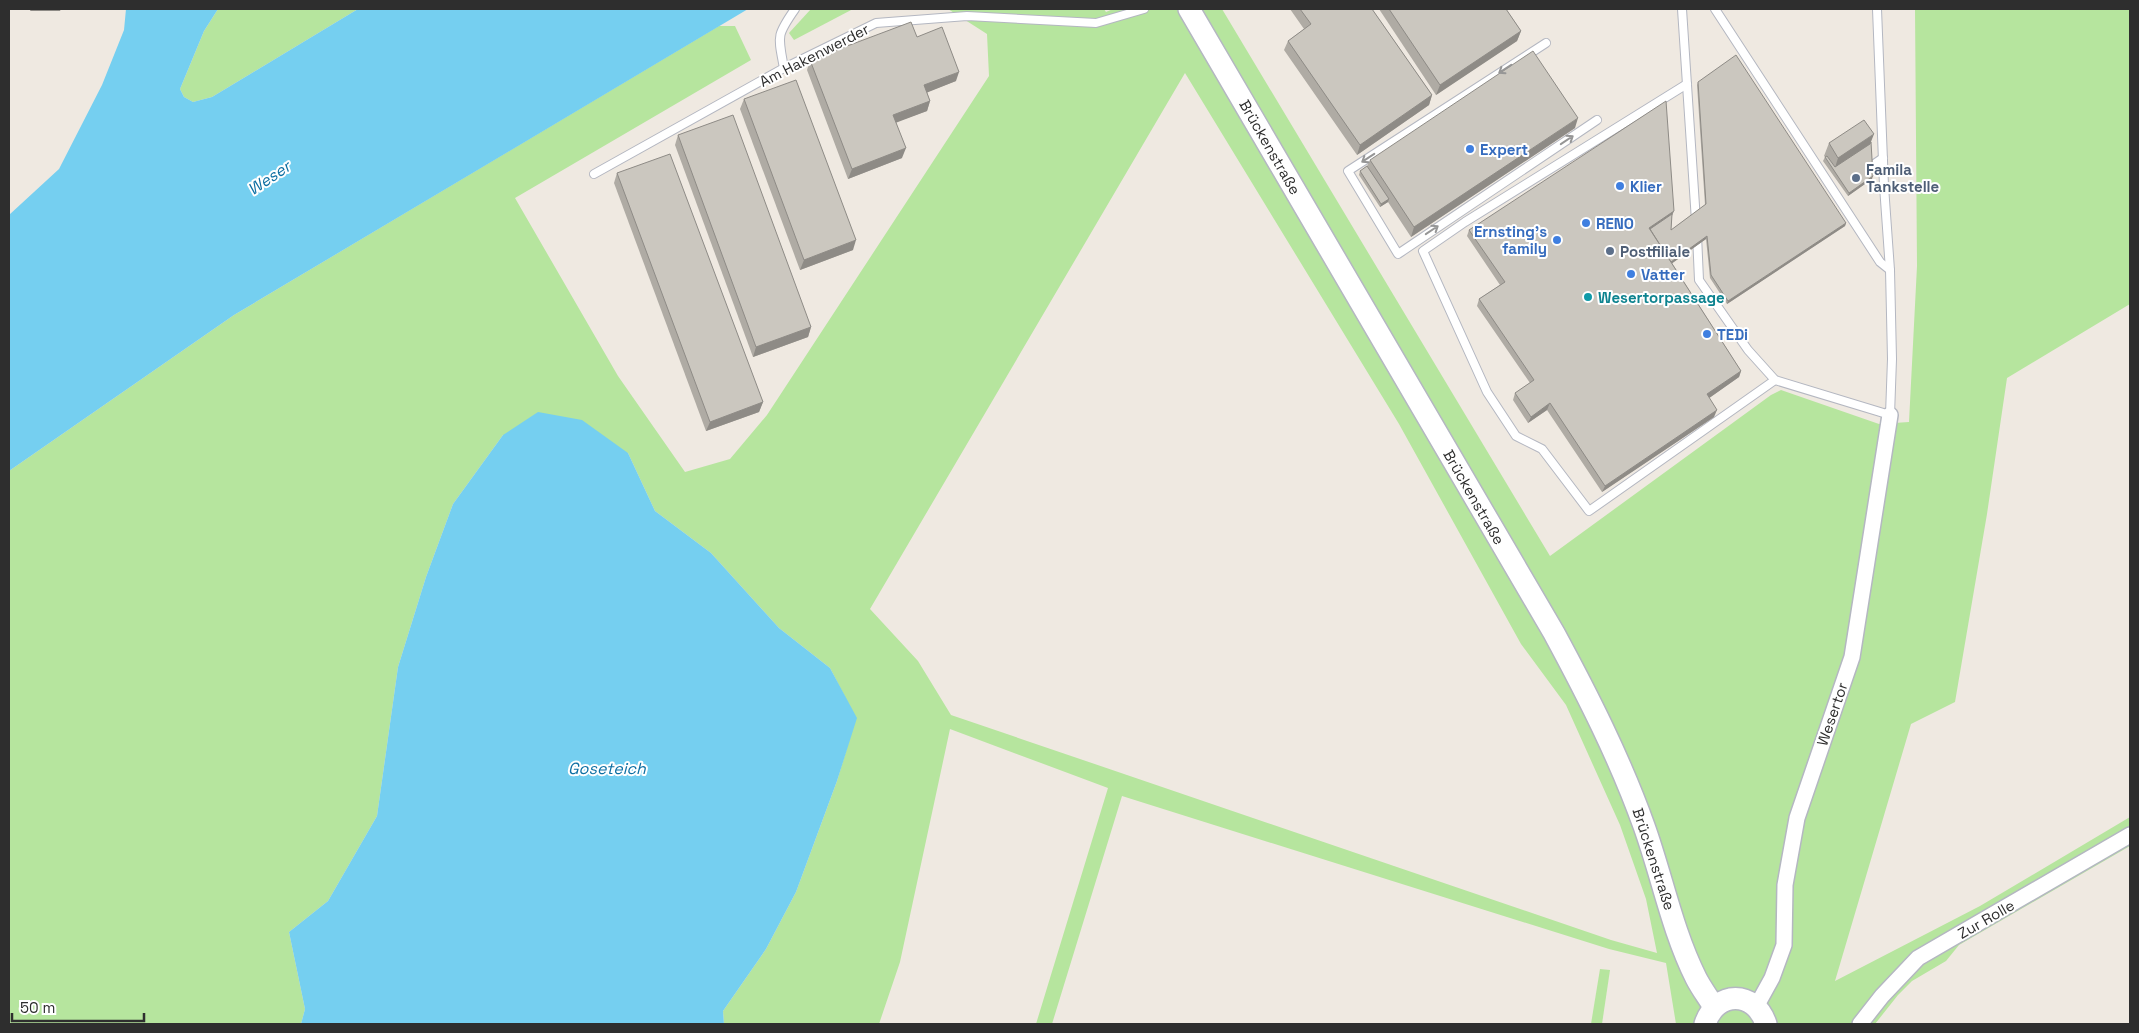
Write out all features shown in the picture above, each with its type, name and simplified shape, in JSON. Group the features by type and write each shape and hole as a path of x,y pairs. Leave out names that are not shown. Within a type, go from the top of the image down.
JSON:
{"street":[{"name":"Brückenstraße","path":"1189,9 1549,625 1593,705 1645,827 1683,947 1709,1016"},
{"name":"Wesertor","path":"1761,1015 1784,945 1785,885 1797,818 1852,657 1890,415"},
{"name":"Zur Rolle","path":"1860,1024 1882,996 1918,958 2130,835"},
{"path":"1709,1016 1721,1002 1740,999 1761,1015"}],"lane":[{"path":"784,68 778,40 783,27 795,9"},
{"name":"Am Hakenwerder","path":"594,174 784,68 876,23 967,16 1096,23 1144,9"},
{"path":"1682,9 1699,280 1748,350 1775,380 1890,415 1892,359 1890,270 1877,9"},
{"path":"1715,9 1880,262 1890,270"},
{"path":"1546,43 1348,171 1398,254 1597,120"},
{"path":"1687,84 1465,222 1423,251 1487,392 1516,436 1542,449 1589,511 1775,380"},
{"path":"1859,174 1883,158"},
{"path":"1834,191 1842,185"}],"green space":[{"path":"218,9 358,9 212,97 193,102 184,97 180,89 204,31"},
{"path":"811,9 853,9 794,40 789,33"},
{"path":"948,9 1104,9 1106,12 1113,9 1222,9 1550,556 1771,395 1781,390 1879,424 1909,422 1917,266 1915,9 2130,9 2130,304 2007,378 1987,514 1955,702 1911,724 1835,981 1980,906 2130,817 2130,846 1959,945 1946,961 1912,981 1875,1024 1676,1024 1666,963 1609,949 1122,796 1052,1024 1036,1024 1108,788 950,729 900,962 879,1024 724,1024 723,1011 766,949 796,892 837,781 856,718 830,668 779,628 711,553 655,511 628,453 503,435 453,504 426,577 398,667 377,816 328,901 289,932 305,1009 301,1024 9,1024 9,471 234,315 719,26 735,26 751,60 515,198 618,376 685,472 730,459 767,415 989,76 987,34","holes":["1185,73 1399,424 1521,644 1566,705 1620,825 1646,899 1657,953 1611,940 951,715 918,661 870,609"]},
{"path":"1600,969 1610,970 1602,1024 1591,1024"}],"water":[{"name":"Weser","path":"126,9 218,9 204,31 180,89 184,97 193,102 212,97 358,9 748,9 234,315 9,471 9,215 59,169 102,85 124,30"},
{"name":"Goseteich","path":"538,412 582,420 628,453 655,511 711,553 779,628 830,668 857,718 837,781 796,892 766,949 723,1011 724,1024 301,1024 305,1009 289,932 328,901 377,816 398,667 426,577 453,504 503,435"}],"building":[{"path":"1300,9 1372,9 1432,95 1360,145 1288,41 1311,24"},
{"path":"1389,9 1506,9 1521,31 1440,85"},
{"path":"911,22 917,37 942,27 959,72 924,85 930,101 893,115 906,148 852,169 810,60"},
{"name":"Expert","path":"1533,51 1578,118 1414,227 1370,160"},
{"path":"1736,55 1846,223 1728,301 1711,275 1707,236 1671,262 1650,229 1672,214 1671,230 1706,204 1698,82"},
{"path":"796,80 856,240 804,260 744,99"},
{"name":"Wesertorpassage","path":"1666,101 1674,211 1649,228 1741,371 1707,394 1717,410 1605,486 1550,403 1531,417 1515,393 1534,380 1479,299 1505,282 1469,230"},
{"path":"733,115 811,327 756,347 678,135"},
{"path":"1864,120 1874,134 1838,158 1829,143"},
{"path":"1871,142 1873,176 1849,193 1825,157 1827,156 1835,167"},
{"path":"670,154 763,402 710,422 617,173"},
{"path":"1367,166 1389,199 1381,204 1360,171"}],"place":[{"name":"Expert","path":"1470,149"},
{"name":"Famila Tankstelle","path":"1856,178"},
{"name":"Klier","path":"1620,186"},
{"name":"RENO","path":"1586,223"},
{"name":"Ernsting's family","path":"1557,240"},
{"name":"Postfiliale","path":"1610,251"},
{"name":"Vatter","path":"1631,274"},
{"name":"Wesertorpassage","path":"1588,297"},
{"name":"TEDi","path":"1707,334"}]}
